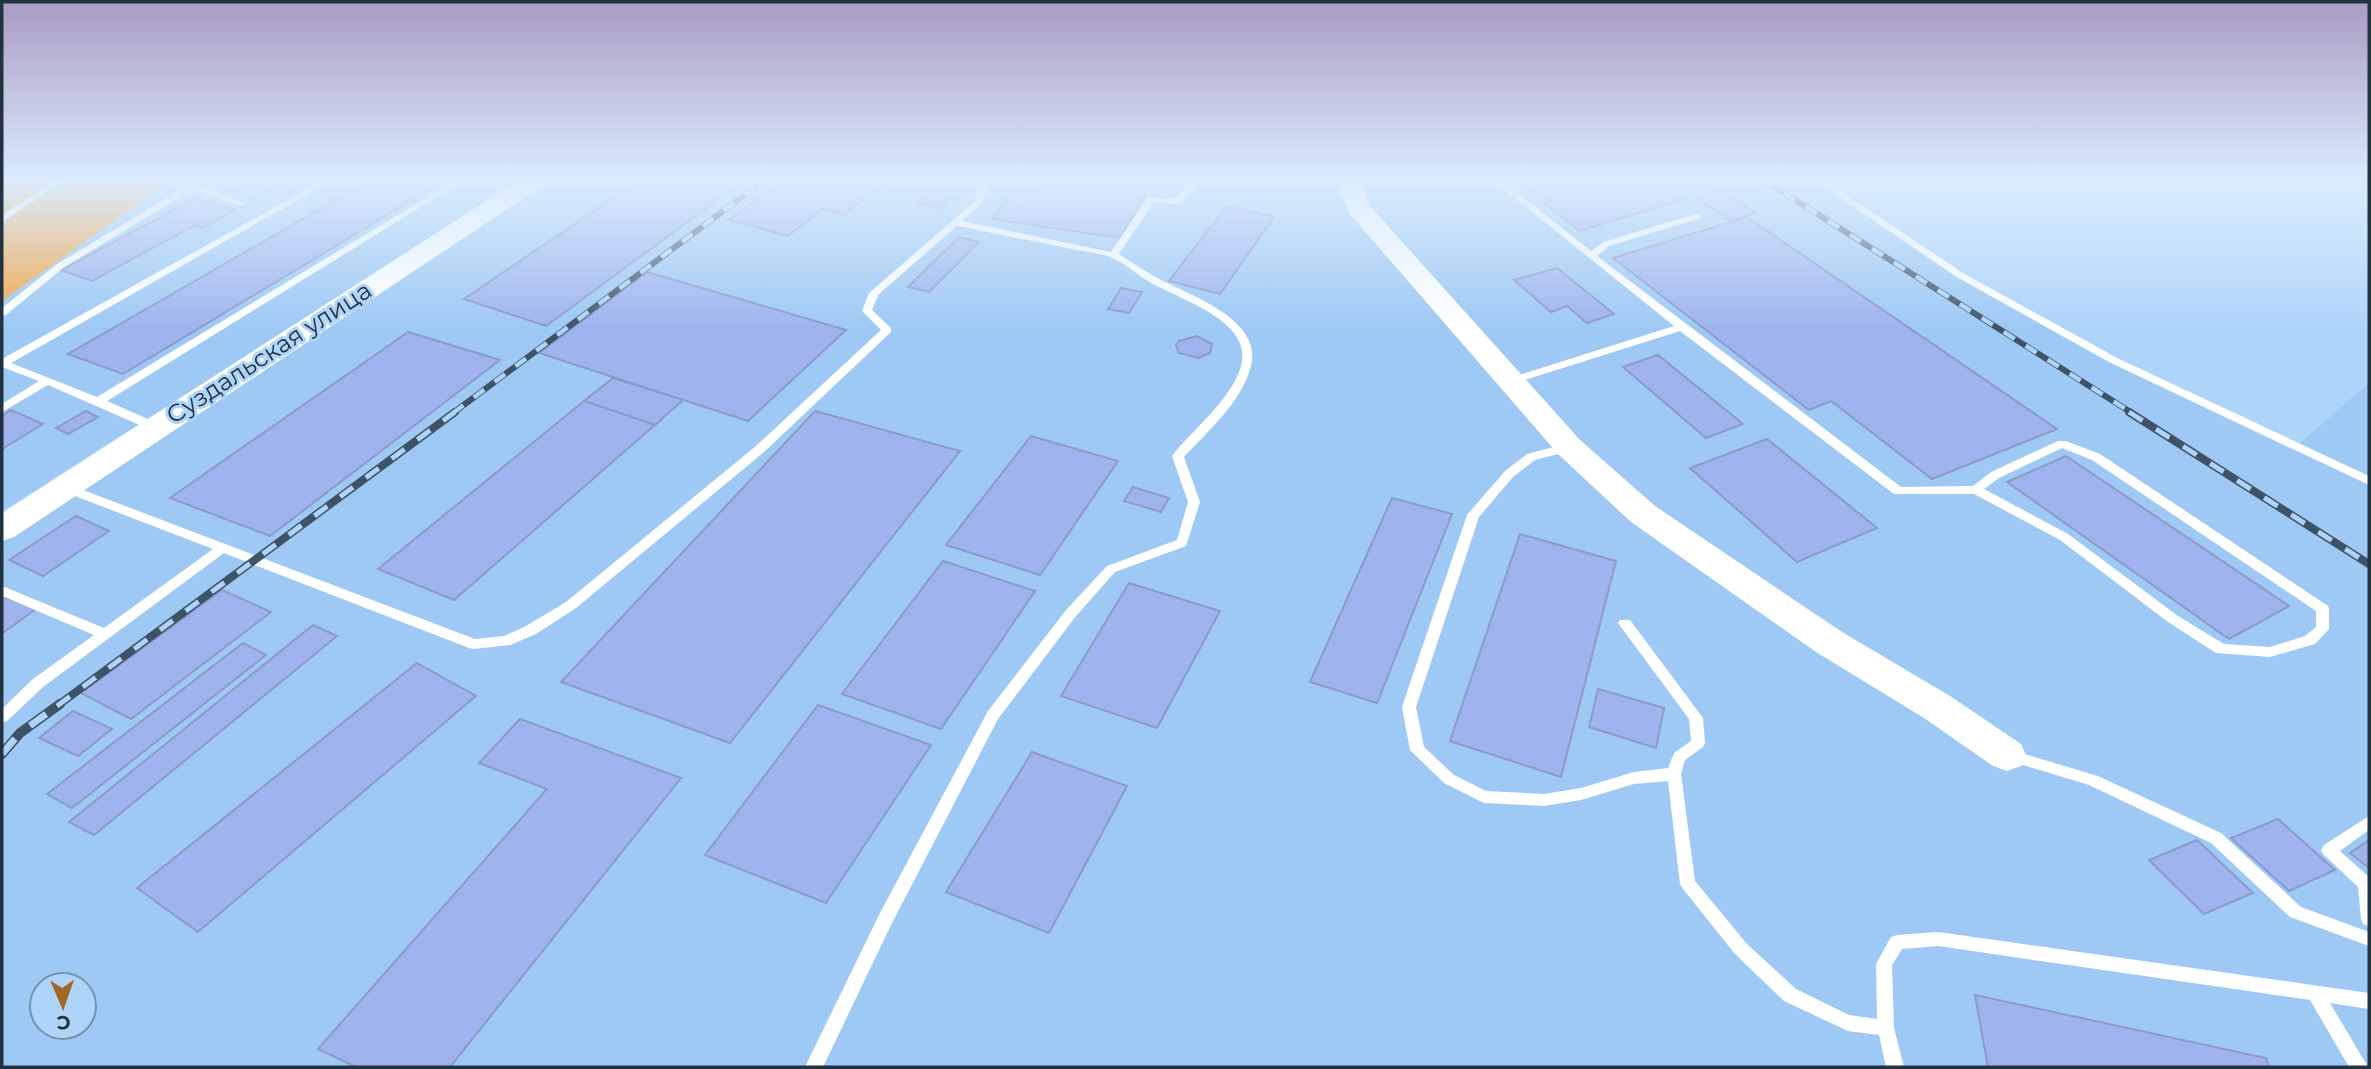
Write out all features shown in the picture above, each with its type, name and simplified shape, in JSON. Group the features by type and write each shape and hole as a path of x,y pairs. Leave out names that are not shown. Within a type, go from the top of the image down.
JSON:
{"main road":[{"name":"Суздальская улица","path":"2,528 458,229"}],"street":[{"path":"1376,229 1569,447 1654,521 1829,642 1937,707 2007,755"}],"lane":[{"path":"2,313 60,266 121,229"},
{"path":"2,363 241,229"},
{"path":"98,401 379,229"},
{"path":"65,488 474,644 505,641 531,630 571,605 761,449 887,330 867,311 874,293 949,229"},
{"path":"814,1067 886,918 993,715 1071,613 1111,569 1182,543 1194,502 1178,456 1232,395 1248,364 1244,337 1224,317 1162,285 1114,255 985,229"},
{"path":"1114,255 1132,229"},
{"path":"1557,229 1898,491 1976,490 2064,537 2173,619 2221,649 2270,652 2310,640 2322,629 2323,609 2096,457 2062,444 1995,475 1976,490"},
{"path":"1591,256 1606,244 1656,229"},
{"path":"1892,229 1960,275 2113,360 2369,481"},
{"path":"1511,381 1682,327"},
{"path":"2,363 155,427"},
{"path":"2,409 47,381"},
{"path":"1569,447 1531,457 1509,474 1474,515 1409,706 1417,750 1449,779 1483,797 1545,800 1581,794 1634,778 1674,774"},
{"path":"2,717 38,683 223,548"},
{"path":"2,591 105,634"},
{"path":"1625,623 1696,718 1698,743 1679,757 1674,774 1688,884 1741,949 1790,995 1848,1023 1886,1028"},
{"path":"2007,755 2093,780 2216,838 2296,912 2369,939"},
{"path":"2369,822 2329,850 2365,884 2369,913"},
{"path":"1895,1067 1886,1028 1884,964 1897,942 1938,939 2369,1001"},
{"path":"2316,995 2359,1067"}],"shaded area":[{"path":"2,229 103,229 2,301"},
{"path":"103,229 446,229 2,511 2,301"},
{"path":"461,229 1884,229 1955,277 2111,363 2292,450 2369,383 2369,1067 2,1067 2,522"}],"building":[{"path":"138,229 188,229 92,281 61,270"},
{"path":"285,229 364,229 123,374 68,354"},
{"path":"567,229 678,229 546,326 464,299"},
{"path":"762,229 797,229 788,236"},
{"path":"1059,229 1125,229 1120,238"},
{"path":"1209,229 1266,229 1220,294 1169,281"},
{"path":"1708,229 1764,229 2057,429 1932,479 1831,401 1809,410 1613,258"},
{"path":"959,237 979,242 929,292 908,287"},
{"path":"1557,268 1614,314 1587,323 1567,306 1551,312 1514,280"},
{"path":"647,272 846,330 748,421 539,353"},
{"path":"1121,288 1142,292 1129,313 1108,309"},
{"path":"408,332 500,360 270,536 170,498"},
{"path":"1197,336 1212,344 1210,353 1198,358 1179,353 1176,345 1179,341"},
{"path":"1658,355 1743,424 1706,438 1623,367"},
{"path":"613,378 683,400 655,425 584,401"},
{"path":"584,401 655,425 454,600 378,569"},
{"path":"11,410 43,424 2,449 2,416"},
{"path":"86,411 98,417 68,434 56,428"},
{"path":"815,411 960,451 730,743 561,682"},
{"path":"1031,436 1118,461 1040,575 946,545"},
{"path":"1767,439 1877,528 1797,562 1690,468"},
{"path":"2066,456 2289,606 2229,639 2007,482"},
{"path":"1133,487 1169,498 1161,512 1124,501"},
{"path":"1392,498 1452,514 1377,703 1310,682"},
{"path":"76,516 109,531 43,576 9,560"},
{"path":"1520,534 1616,561 1561,777 1450,741"},
{"path":"943,561 1035,591 941,729 842,694"},
{"path":"1129,583 1220,611 1157,728 1061,696"},
{"path":"222,590 271,612 131,719 81,693"},
{"path":"2,596 36,609 4,632"},
{"path":"313,625 337,636 94,835 69,822"},
{"path":"243,643 266,655 72,808 47,794"},
{"path":"417,663 476,696 198,932 137,888"},
{"path":"1598,689 1664,708 1656,748 1589,727"},
{"path":"818,705 931,745 826,903 705,855"},
{"path":"73,711 112,729 78,756 39,738"},
{"path":"520,719 681,778 450,1067 356,1067 318,1049 547,789 479,763"},
{"path":"1032,752 1127,786 1049,933 946,892"},
{"path":"2278,819 2335,870 2289,891 2231,838"},
{"path":"2197,840 2253,893 2204,914 2149,860"},
{"path":"2369,840 2369,868 2350,853"},
{"path":"1975,995 2266,1058 2269,1067 1988,1067"}],"railway":[{"path":"453,413 699,229"},
{"path":"1841,229 2132,413"},
{"path":"57,706 455,412"},
{"path":"2129,412 2369,564"},
{"path":"2,754 20,733 60,704"}]}
